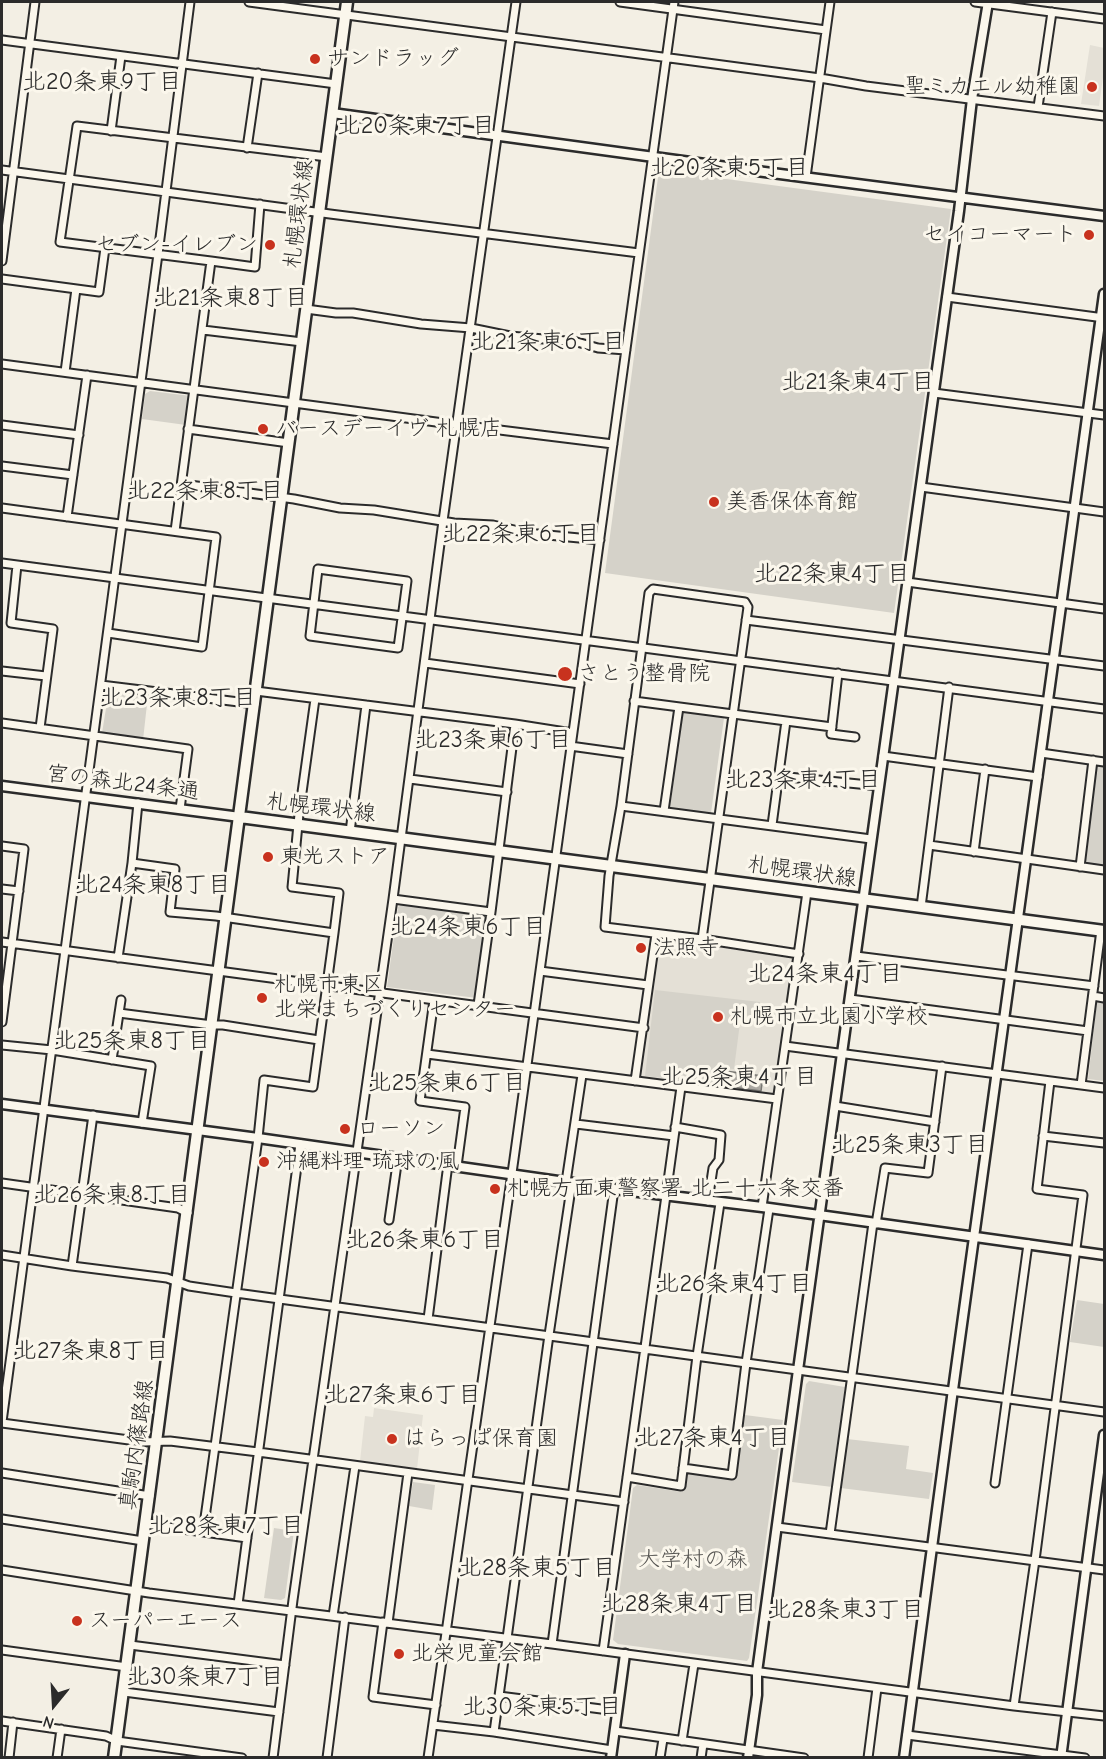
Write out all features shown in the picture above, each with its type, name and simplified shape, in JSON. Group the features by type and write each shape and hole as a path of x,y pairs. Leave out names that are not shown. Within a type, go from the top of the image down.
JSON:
{"main road":[{"name":"札幌環状線","path":"347,2 240,817 1103,931"},
{"name":"真駒内篠路線","path":"114,1758 240,817"}],"street":[{"path":"2,261 4,225 35,2"},
{"path":"190,2 2,1422 157,1443 170,1442 258,1452 624,1502"},
{"path":"249,2 1104,116"},
{"path":"273,1758 516,2"},
{"path":"620,2 673,5 826,30"},
{"path":"806,177 830,2"},
{"path":"975,2 1104,19"},
{"path":"749,1754 798,1370 961,197 972,99 988,2"},
{"path":"428,1758 512,1174 673,5"},
{"path":"1038,107 1052,12"},
{"path":"2,40 336,84"},
{"path":"111,130 120,56"},
{"path":"247,148 258,73"},
{"path":"332,113 1104,216"},
{"path":"260,204 255,267 60,242 77,126 327,157"},
{"path":"2,170 639,253"},
{"path":"2,279 99,292 105,248"},
{"path":"175,531 211,261"},
{"path":"65,372 76,289"},
{"path":"904,1758 1026,859 1103,318 1104,294"},
{"path":"947,297 1103,318"},
{"path":"306,309 363,314 421,324 471,328 510,336 577,342 598,348 626,350"},
{"path":"202,330 302,342"},
{"path":"2,363 613,444"},
{"path":"67,517 87,375"},
{"path":"934,393 1104,415"},
{"path":"2,425 79,435"},
{"path":"188,429 289,443"},
{"path":"2,466 73,475"},
{"path":"182,484 294,499 340,508 401,513 443,522 493,525 527,533 600,540"},
{"path":"921,487 1104,512"},
{"path":"2,508 216,537 202,647 108,633"},
{"path":"2,563 1104,709"},
{"path":"18,565 11,623 53,629 40,728"},
{"path":"318,569 407,581 398,648 310,636 314,605 318,569"},
{"path":"908,582 1104,609"},
{"path":"702,939 748,607 745,602 653,589 649,593 611,866 605,927 799,954"},
{"path":"746,620 1104,666"},
{"path":"425,663 580,684"},
{"path":"2,670 46,676"},
{"path":"838,673 831,734 855,737"},
{"path":"100,685 255,704"},
{"path":"921,907 949,687"},
{"path":"256,691 572,733"},
{"path":"203,1532 264,1080 313,1087 320,1040 339,893 292,886 315,699"},
{"path":"634,701 832,727"},
{"path":"350,832 366,705"},
{"path":"664,811 679,707"},
{"path":"772,825 786,721"},
{"path":"2,723 188,749 180,809"},
{"path":"478,1005 515,724"},
{"path":"570,746 627,754"},
{"path":"1041,753 1104,762"},
{"path":"883,756 1038,777"},
{"path":"1080,867 1093,760"},
{"path":"974,852 985,769"},
{"path":"778,776 879,786"},
{"path":"410,779 507,792"},
{"name":"宮の森北24条通","path":"2,786 240,817"},
{"path":"118,958 138,803"},
{"path":"621,806 872,839"},
{"path":"929,845 1104,870"},
{"path":"2,846 24,849 3,999 2,1022"},
{"path":"132,863 175,869 170,912 334,933"},
{"path":"2,889 19,891"},
{"path":"683,1468 732,1475 766,1208 777,1100 807,892"},
{"path":"393,899 491,912"},
{"path":"1081,1085 1103,931"},
{"path":"635,1081 657,934"},
{"path":"2,942 644,1028"},
{"path":"856,956 1094,986"},
{"path":"540,972 648,985"},
{"path":"1093,996 1104,998"},
{"path":"850,999 1088,1031"},
{"path":"112,1060 120,1000"},
{"path":"428,1319 453,1165 465,1107 420,1101 434,1000"},
{"path":"119,1013 223,1025 320,1040"},
{"path":"2,1045 52,1050 151,1066 142,1123"},
{"path":"785,1046 1104,1088"},
{"path":"427,1054 777,1100"},
{"path":"830,1534 874,1224 885,1168 928,1173 942,1066"},
{"path":"494,1732 549,1335 582,1075"},
{"path":"1014,1706 1083,1195 1037,1189 1050,1081"},
{"path":"603,1651 681,1088"},
{"path":"2,1104 258,1137 614,1189 1104,1255"},
{"path":"835,1106 935,1122"},
{"path":"72,1266 93,1115"},
{"path":"576,1124 674,1136"},
{"path":"675,1127 721,1136 708,1201"},
{"path":"1043,1136 1104,1143"},
{"path":"238,1604 300,1144"},
{"path":"389,1220 398,1157"},
{"path":"2,1183 178,1208 188,1213"},
{"path":"552,1644 614,1189"},
{"path":"627,1477 681,1486 697,1356 720,1203"},
{"path":"995,1483 1028,1244"},
{"path":"2,1255 167,1278 189,1286 236,1293 1104,1412"},
{"path":"1061,1756 1104,1435"},
{"path":"333,1616 355,1466"},
{"path":"2,1473 150,1496"},
{"path":"408,1473 373,1697 436,1705"},
{"path":"2,1519 143,1540"},
{"path":"146,1524 247,1538"},
{"path":"777,1527 1104,1570"},
{"path":"2,1570 238,1604 1104,1716"},
{"path":"327,1758 345,1617"},
{"path":"130,1645 285,1665"},
{"path":"2,1650 127,1667"},
{"path":"433,1725 494,1732 611,1754 625,1654"},
{"path":"682,1741 694,1664"},
{"path":"868,1758 877,1688"},
{"path":"124,1692 279,1712"},
{"path":"499,1696 617,1711"},
{"path":"2,1720 106,1736 117,1741 242,1758"},
{"path":"9,1758 13,1722"},
{"path":"57,1758 60,1729"},
{"path":"615,1731 703,1744 749,1754 804,1758"},
{"path":"907,1735 1085,1758"},
{"path":"660,1758 663,1739"},
{"path":"701,1758 703,1744"}],"shaded area":[{"name":"聖ミカエル幼稚園","path":"1090,45 1104,48 1104,70 1099,106 1081,104"},
{"name":"札幌市立北園小学校","path":"661,938 794,957 774,1095 641,1078"},
{"path":"725,1071 763,1076 761,1091 723,1086"},
{"name":"はらっぱ保育園","path":"374,1408 423,1415 417,1469 360,1461 365,1416 373,1417"}],"green space":[{"path":"659,170 951,209 894,613 605,573"},
{"path":"150,391 191,396 186,425 142,419 145,394"},
{"path":"109,690 148,695 143,740 102,733"},
{"path":"685,712 724,718 711,813 673,810 670,807 682,714"},
{"path":"1097,763 1104,765 1104,867 1083,864"},
{"path":"404,903 488,914 477,998 387,987 398,907"},
{"path":"655,990 760,1002 759,1017 741,1015 734,1069 720,1068 718,1084 645,1076"},
{"path":"1097,1001 1104,1002 1104,1081 1088,1079"},
{"path":"1077,1300 1104,1304 1104,1347 1070,1342"},
{"path":"809,1381 845,1387 838,1438 909,1446 906,1469 933,1473 929,1499 792,1482 806,1384"},
{"name":"大学村の森","path":"745,1415 783,1420 749,1658 747,1661 618,1644 613,1640 633,1488 637,1485 682,1492 684,1475 688,1472 736,1480"},
{"path":"413,1482 435,1485 432,1510 409,1506"},
{"path":"274,1528 294,1531 285,1598 281,1600 264,1598"}],"place":[{"name":"サンドラッグ","path":"315,59"},
{"name":"聖ミカエル幼稚園","path":"1092,87"},
{"name":"セイコーマート","path":"1089,235"},
{"name":"セブン-イレブン","path":"270,245"},
{"name":"バースデーイヴ 札幌店","path":"263,429"},
{"name":"美香保体育館","path":"714,502"},
{"name":"さとう整骨院","path":"565,674"},
{"name":"東光ストア","path":"268,857"},
{"name":"法照寺","path":"641,948"},
{"name":"札幌市東区 北栄まちづくりセンター","path":"262,998"},
{"name":"札幌市立北園小学校","path":"718,1017"},
{"name":"ローソン","path":"345,1129"},
{"name":"沖縄料理 琉球の風","path":"264,1162"},
{"name":"札幌方面東警察署 北二十六条交番","path":"495,1189"},
{"name":"はらっぱ保育園","path":"392,1439"},
{"name":"スーパーエース","path":"77,1621"},
{"name":"北栄児童会館","path":"399,1654"}],"district":[{"name":"北20条東9丁目","path":"102,82"},
{"name":"北20条東7丁目","path":"416,126"},
{"name":"北20条東5丁目","path":"729,168"},
{"name":"北21条東8丁目","path":"231,298"},
{"name":"北21条東6丁目","path":"548,342"},
{"name":"北21条東4丁目","path":"858,382"},
{"name":"北22条東8丁目","path":"205,491"},
{"name":"北22条東6丁目","path":"521,534"},
{"name":"北22条東4丁目","path":"832,574"},
{"name":"北23条東8丁目","path":"178,698"},
{"name":"北23条東6丁目","path":"493,740"},
{"name":"北23条東4丁目","path":"803,780"},
{"name":"北24条東8丁目","path":"153,885"},
{"name":"北24条東6丁目","path":"468,927"},
{"name":"北24条東4丁目","path":"825,974"},
{"name":"北25条東8丁目","path":"132,1041"},
{"name":"北25条東4丁目","path":"739,1077"},
{"name":"北25条東6丁目","path":"447,1083"},
{"name":"北25条東3丁目","path":"910,1145"},
{"name":"北26条東8丁目","path":"112,1195"},
{"name":"北26条東6丁目","path":"425,1240"},
{"name":"北26条東4丁目","path":"734,1284"},
{"name":"北27条東8丁目","path":"91,1351"},
{"name":"北27条東6丁目","path":"403,1395"},
{"name":"北27条東4丁目","path":"713,1438"},
{"name":"北28条東7丁目","path":"226,1526"},
{"name":"北28条東5丁目","path":"537,1568"},
{"name":"北28条東4丁目","path":"679,1604"},
{"name":"北28条東3丁目","path":"846,1610"},
{"name":"北30条東7丁目","path":"205,1677"},
{"name":"北30条東5丁目","path":"542,1707"}]}
